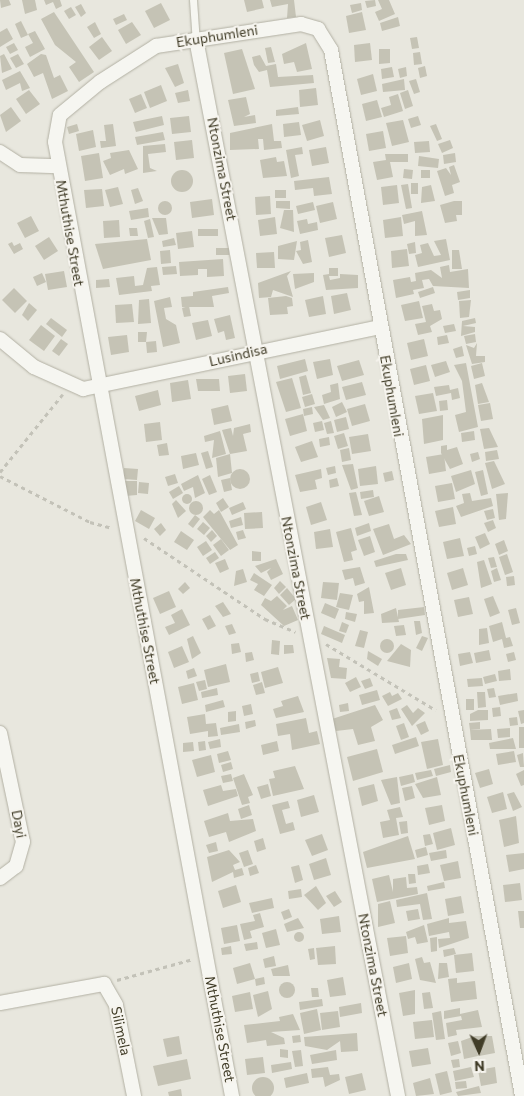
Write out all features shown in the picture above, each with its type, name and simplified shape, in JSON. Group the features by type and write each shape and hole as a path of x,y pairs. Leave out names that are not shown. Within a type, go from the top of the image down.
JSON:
{"street":[{"name":"Ekuphumleni","path":"58,166 55,142 60,115 100,82 156,46 301,24 318,29 328,40 522,1096"},
{"name":"Ntonzima Street","path":"196,39 398,1096"},
{"path":"0,152 20,165 58,166"},
{"name":"Mthuthise Street","path":"58,166 98,388 232,1096"},
{"name":"Lusindisa","path":"70,386 98,388 257,351 380,327"},
{"path":"0,339 28,363 70,386"},
{"name":"Dayi","path":"0,733 23,842 16,866 0,878"},
{"path":"0,1003 104,984"},
{"name":"Silimela","path":"104,984 116,1005 134,1096"}],"lane":[{"path":"193,0 196,39"}],"path":[{"path":"70,386 0,474 90,522 126,529 158,545 265,619 309,634 452,719"},
{"path":"104,984 206,956"}],"building":[{"path":"0,0 9,0 11,5 1,8"},
{"path":"22,0 35,0 37,10 25,14"},
{"path":"44,0 60,0 62,6 56,9 53,2 46,5"},
{"path":"244,0 262,0 264,8 247,12"},
{"path":"270,0 294,0 296,17 287,18 288,4 272,7"},
{"path":"375,0 376,6 367,8 365,1"},
{"path":"378,0 389,0 395,14 379,21 375,12 382,9"},
{"path":"161,3 170,20 154,28 145,11"},
{"path":"361,3 362,10 352,13 350,5"},
{"path":"81,4 86,13 81,17 75,7"},
{"path":"71,7 76,15 69,19 64,11"},
{"path":"54,12 94,72 79,82 69,67 76,62 55,45 41,19"},
{"path":"362,12 366,30 349,33 346,16"},
{"path":"124,14 127,20 116,25 113,19"},
{"path":"398,17 400,26 382,31 380,23"},
{"path":"21,21 28,35 21,38 15,24"},
{"path":"95,22 101,34 94,38 87,27"},
{"path":"132,22 141,35 126,44 118,30"},
{"path":"7,28 13,39 0,47 0,32"},
{"path":"35,31 45,49 30,57 25,47 33,43 28,34"},
{"path":"102,37 112,51 99,60 89,47"},
{"path":"417,37 419,48 412,49 410,38"},
{"path":"14,43 18,50 10,54 6,47"},
{"path":"306,43 312,69 297,72 294,62 284,64 282,54"},
{"path":"370,43 372,60 355,62 354,45"},
{"path":"271,47 275,62 268,63 265,48"},
{"path":"242,49 255,89 233,94 224,53"},
{"path":"379,49 390,49 390,63 379,64"},
{"path":"420,52 422,64 414,65 413,53"},
{"path":"4,54 12,69 2,73 0,56"},
{"path":"18,54 24,64 16,68 10,58"},
{"path":"41,54 46,55 54,78 60,75 68,91 52,99 43,73 34,77 27,64"},
{"path":"260,55 266,66 276,64 278,77 313,75 314,83 270,87 267,70 259,72 254,65 252,57"},
{"path":"178,64 184,83 175,87 165,68"},
{"path":"425,66 427,76 420,78 418,68"},
{"path":"392,67 394,77 382,79 381,69"},
{"path":"406,67 407,76 400,78 398,69"},
{"path":"20,71 30,88 22,91 20,83 6,90 2,80"},
{"path":"373,74 377,91 361,95 357,79"},
{"path":"404,79 405,90 383,92 382,84"},
{"path":"416,79 420,92 414,94 409,81"},
{"path":"161,85 167,101 150,108 144,92"},
{"path":"316,88 318,105 300,107 299,90"},
{"path":"29,90 40,104 26,114 16,99"},
{"path":"188,90 190,101 178,103 175,93"},
{"path":"408,90 413,106 405,109 400,93"},
{"path":"141,94 147,108 135,113 129,99"},
{"path":"398,94 403,111 384,117 381,108 391,105 389,97"},
{"path":"246,97 250,114 244,117 255,115 256,123 234,126 228,100"},
{"path":"377,100 382,117 366,121 362,104"},
{"path":"11,107 21,121 6,132 0,115"},
{"path":"298,107 299,114 276,116 276,110"},
{"path":"162,116 164,125 136,132 133,122"},
{"path":"189,116 191,132 172,134 170,118"},
{"path":"418,116 421,125 411,128 408,119"},
{"path":"320,120 324,136 307,141 302,125"},
{"path":"403,120 409,142 392,146 386,123"},
{"path":"299,122 301,135 284,137 283,124"},
{"path":"77,124 79,131 69,134 67,127"},
{"path":"113,124 116,146 101,148 100,141 106,141 104,125"},
{"path":"272,124 274,141 281,141 282,148 264,150 263,139 258,139 259,149 230,150 230,133"},
{"path":"436,124 442,139 437,141 430,126"},
{"path":"93,130 96,147 79,151 76,134"},
{"path":"383,131 386,148 369,151 366,134"},
{"path":"163,132 165,140 137,145 135,137"},
{"path":"192,140 194,158 176,160 174,142"},
{"path":"450,140 453,148 442,153 438,144"},
{"path":"429,141 430,152 415,153 414,142"},
{"path":"165,144 166,152 148,154 150,168 157,171 143,173 143,146"},
{"path":"302,147 303,154 295,155 299,176 291,178 286,150"},
{"path":"326,147 329,163 312,166 309,150"},
{"path":"129,150 138,169 125,174 124,169 110,175 103,161 111,158 110,153"},
{"path":"99,153 103,178 85,181 81,156"},
{"path":"455,153 456,162 444,164 443,155"},
{"path":"385,154 408,154 408,162 390,162 393,177 377,180 373,162 386,160"},
{"path":"419,156 439,159 438,168 418,166"},
{"path":"276,157 277,162 284,161 287,176 263,178 260,160"},
{"path":"454,165 460,182 452,185 454,193 445,196 437,171 446,168 451,175 449,167"},
{"path":"404,169 413,170 412,179 403,178"},
{"path":"182,170 190,173 193,181 190,189 182,192 174,189 171,181 174,173"},
{"path":"421,170 430,170 430,178 421,178"},
{"path":"329,177 332,194 314,196 313,188 295,190 294,181"},
{"path":"411,183 418,183 418,194 411,194"},
{"path":"408,184 412,208 406,209 401,185"},
{"path":"397,185 399,203 383,205 381,187"},
{"path":"431,185 435,201 421,203 422,187"},
{"path":"118,187 123,204 110,207 105,190"},
{"path":"138,188 143,201 135,204 131,190"},
{"path":"102,189 104,206 86,208 84,190"},
{"path":"275,190 286,190 286,198 275,198"},
{"path":"270,196 271,214 256,215 255,197"},
{"path":"212,199 214,215 192,218 190,202"},
{"path":"162,201 168,201 172,208 168,215 162,215 158,211 158,205"},
{"path":"276,201 290,201 290,209 276,208"},
{"path":"462,201 462,215 456,215 457,221 445,223 440,205"},
{"path":"313,202 315,210 298,214 296,206"},
{"path":"333,202 337,219 320,223 316,206"},
{"path":"148,208 149,217 131,220 129,211"},
{"path":"284,210 293,210 294,232 280,228"},
{"path":"422,211 427,235 415,236 415,221 404,224 402,215"},
{"path":"31,216 39,231 25,238 17,223"},
{"path":"275,217 277,234 260,236 258,220"},
{"path":"401,217 403,236 385,238 383,220"},
{"path":"152,218 166,218 168,234 159,235"},
{"path":"150,219 154,237 148,238 144,221"},
{"path":"307,219 308,224 317,222 318,230 300,234 297,221"},
{"path":"119,220 120,237 104,238 103,221"},
{"path":"129,228 137,228 138,236 130,236"},
{"path":"198,229 218,229 218,236 198,236"},
{"path":"192,231 194,247 178,249 176,233"},
{"path":"342,235 346,253 329,257 325,238"},
{"path":"49,237 58,251 44,260 35,246"},
{"path":"174,238 176,245 163,247 162,241"},
{"path":"147,239 151,260 103,269 95,244"},
{"path":"446,239 450,260 418,267 415,255 422,253 420,245 428,243 434,256 441,255 434,241"},
{"path":"308,240 312,262 303,264 296,251 301,250 300,242"},
{"path":"297,241 294,260 278,259 278,246"},
{"path":"12,242 14,246 20,243 23,249 14,254 8,244"},
{"path":"415,242 416,253 409,254 407,244"},
{"path":"216,248 229,248 229,255 216,255"},
{"path":"407,249 409,266 392,268 391,251"},
{"path":"170,250 171,263 161,264 160,251"},
{"path":"452,250 459,250 462,269 452,269"},
{"path":"274,252 275,268 257,268 256,253"},
{"path":"223,259 224,276 207,277 207,269 198,269 198,275 180,276 179,262"},
{"path":"449,265 450,272 468,269 469,288 433,286 429,279 422,280 424,288 413,290 414,294 396,298 393,280 410,277 411,282 416,281 415,273 431,270 442,278 440,267"},
{"path":"176,266 177,274 163,275 162,267"},
{"path":"157,267 160,285 151,286 152,291 119,295 116,278 134,276 135,286 143,285 147,268"},
{"path":"329,268 338,268 338,276 329,276 330,280 340,278 340,274 358,275 358,288 326,290 323,275 329,274"},
{"path":"64,271 67,287 48,290 45,274"},
{"path":"291,271 287,276 293,297 273,290 271,297 259,298 258,283"},
{"path":"42,273 46,282 37,286 33,277"},
{"path":"314,273 314,282 295,289 293,274"},
{"path":"109,279 110,287 96,288 96,280"},
{"path":"228,287 229,293 212,296 214,307 182,307 181,297 193,296 193,292"},
{"path":"433,287 435,293 420,298 418,292"},
{"path":"14,288 27,301 15,313 2,300"},
{"path":"470,290 470,298 458,300 457,292"},
{"path":"347,293 351,310 334,314 331,296"},
{"path":"286,296 292,298 293,306 287,307 288,314 270,315 268,298"},
{"path":"323,296 326,314 309,317 305,300"},
{"path":"170,297 172,307 164,308 166,319 176,325 180,343 163,347 154,301"},
{"path":"149,299 151,323 138,324 139,300"},
{"path":"471,300 469,317 460,318 459,301"},
{"path":"419,301 423,318 405,321 401,305"},
{"path":"29,303 37,310 28,321 22,315"},
{"path":"132,304 134,322 116,323 115,305"},
{"path":"432,304 434,311 440,310 442,319 430,326 432,332 418,335 415,324 426,322 422,306"},
{"path":"189,306 191,316 184,317 182,308"},
{"path":"230,315 235,338 226,340 224,331 218,333 214,319"},
{"path":"51,318 67,330 62,337 46,324"},
{"path":"475,318 476,323 463,326 475,327 475,332 461,336 462,321"},
{"path":"208,320 212,336 196,340 192,323"},
{"path":"454,324 456,331 445,333 443,326"},
{"path":"41,325 55,336 44,351 29,340"},
{"path":"138,332 147,332 146,342 138,342"},
{"path":"475,334 476,342 466,344 464,336"},
{"path":"127,335 129,352 111,355 108,337"},
{"path":"447,335 449,343 438,345 437,337"},
{"path":"61,339 68,344 59,356 52,351"},
{"path":"424,339 428,356 411,360 407,343"},
{"path":"156,341 157,352 147,353 146,342"},
{"path":"477,343 476,356 485,356 485,362 472,364 466,345 474,348"},
{"path":"462,346 464,356 456,358 453,349"},
{"path":"305,359 308,371 280,379 277,366"},
{"path":"330,359 333,375 317,379 313,362"},
{"path":"359,360 364,375 342,381 337,366"},
{"path":"446,361 450,372 435,377 431,365"},
{"path":"466,363 478,427 459,432 455,415 466,412 462,381 454,365"},
{"path":"482,363 485,376 474,379 471,366"},
{"path":"426,365 430,381 414,385 410,369"},
{"path":"245,374 247,391 230,393 228,376"},
{"path":"306,375 311,393 303,395 299,377"},
{"path":"292,378 301,408 286,412 276,382"},
{"path":"196,379 219,379 220,391 198,391"},
{"path":"188,380 191,399 172,402 170,383"},
{"path":"362,382 366,395 346,400 342,387"},
{"path":"338,383 340,399 324,404 322,395 331,392 330,385"},
{"path":"482,383 489,402 478,404 475,385"},
{"path":"449,385 450,390 458,388 460,398 452,400 451,393 436,396 434,387"},
{"path":"158,390 161,405 139,411 135,396"},
{"path":"433,393 437,411 419,414 415,396"},
{"path":"312,394 315,404 305,407 302,397"},
{"path":"447,400 448,410 440,411 439,401"},
{"path":"342,402 347,412 336,417 332,407"},
{"path":"490,403 493,419 481,421 478,405"},
{"path":"365,404 370,421 352,426 347,409"},
{"path":"228,405 232,421 214,425 211,409"},
{"path":"324,405 330,418 323,420 314,407"},
{"path":"312,407 313,414 304,416 303,409"},
{"path":"303,414 307,431 290,436 285,419"},
{"path":"443,415 443,440 424,444 422,419"},
{"path":"346,417 349,429 337,432 334,420"},
{"path":"322,421 324,430 315,432 313,423"},
{"path":"331,421 334,433 327,434 324,423"},
{"path":"160,422 162,440 146,442 144,424"},
{"path":"250,424 251,432 243,434 247,451 230,454 222,430 231,428 233,436 234,428"},
{"path":"489,428 498,447 484,449 480,429"},
{"path":"220,431 226,454 212,458 214,440 205,442 204,436"},
{"path":"474,431 475,440 462,442 461,433"},
{"path":"344,433 348,446 338,449 334,436"},
{"path":"368,434 371,451 352,454 349,437"},
{"path":"329,437 330,445 320,447 319,439"},
{"path":"312,441 318,457 301,462 295,447"},
{"path":"167,443 169,455 159,456 157,445"},
{"path":"447,445 447,450 457,447 463,464 450,469 441,453 441,446"},
{"path":"349,448 351,460 342,462 340,450"},
{"path":"497,450 499,459 486,461 485,452"},
{"path":"208,451 213,467 206,469 201,453"},
{"path":"478,452 480,459 472,462 470,454"},
{"path":"196,453 199,465 183,469 181,456"},
{"path":"230,454 232,473 218,477 216,458"},
{"path":"444,454 446,471 429,474 426,457"},
{"path":"494,461 505,484 492,489 485,463"},
{"path":"353,464 358,488 351,490 342,465"},
{"path":"335,466 336,473 328,475 326,468"},
{"path":"376,466 378,484 360,486 358,469"},
{"path":"124,468 138,469 137,480 124,479"},
{"path":"240,469 247,472 250,479 247,486 240,489 233,486 230,479 233,472"},
{"path":"321,469 322,478 315,480 317,489 300,492 295,475"},
{"path":"471,470 475,484 456,492 451,476"},
{"path":"483,470 488,494 481,496 475,472"},
{"path":"392,471 394,480 385,482 383,473"},
{"path":"175,474 178,483 168,486 165,477"},
{"path":"198,475 205,493 195,498 193,487 184,491 181,484"},
{"path":"210,475 217,492 209,495 202,479"},
{"path":"230,478 232,490 224,492 221,480"},
{"path":"337,478 339,486 330,488 329,480"},
{"path":"125,481 137,481 137,495 125,496"},
{"path":"139,482 149,483 148,494 138,493"},
{"path":"452,483 455,499 438,502 435,486"},
{"path":"179,486 183,493 173,499 169,492"},
{"path":"373,490 374,497 361,499 360,492"},
{"path":"356,492 362,515 354,516 349,493"},
{"path":"470,493 472,501 491,498 493,506 461,517 456,506 464,503 462,494"},
{"path":"508,493 506,519 499,520 496,494"},
{"path":"185,494 189,494 192,499 191,503 185,504 182,501 182,497"},
{"path":"379,496 384,512 369,516 364,501"},
{"path":"223,498 229,507 221,512 216,503"},
{"path":"176,500 186,511 178,518 172,504"},
{"path":"196,501 201,503 203,508 201,513 196,515 191,513 189,508 191,503"},
{"path":"243,502 246,509 232,515 229,508"},
{"path":"321,502 327,520 311,525 306,507"},
{"path":"453,507 456,524 439,527 435,511"},
{"path":"493,509 495,518 487,520 484,511"},
{"path":"141,510 155,518 149,529 135,521"},
{"path":"210,510 214,514 219,510 238,545 230,550 203,517"},
{"path":"262,512 263,528 245,529 244,513"},
{"path":"195,515 200,519 193,528 188,524"},
{"path":"241,517 243,525 231,528 229,521"},
{"path":"493,520 496,528 488,532 484,523"},
{"path":"203,522 210,528 204,535 197,529"},
{"path":"161,523 166,530 160,536 154,529"},
{"path":"369,523 371,531 357,536 355,528"},
{"path":"389,524 394,539 404,535 411,544 383,555 373,529"},
{"path":"351,528 357,550 351,552 353,560 344,562 336,532"},
{"path":"330,529 333,547 316,549 314,532"},
{"path":"212,530 217,536 211,542 206,536"},
{"path":"243,530 246,538 238,540 236,532"},
{"path":"181,531 194,540 187,550 174,542"},
{"path":"485,533 490,544 480,549 475,537"},
{"path":"370,536 375,552 364,556 358,540"},
{"path":"460,538 464,556 447,559 443,542"},
{"path":"221,539 229,550 221,556 213,545"},
{"path":"504,540 508,551 499,555 495,544"},
{"path":"206,541 212,550 203,556 197,547"},
{"path":"475,546 477,554 469,556 467,548"},
{"path":"252,551 261,552 261,561 252,561"},
{"path":"215,552 219,558 210,564 206,558"},
{"path":"396,554 406,554 408,560 376,567 374,561"},
{"path":"507,554 513,572 505,575 499,557"},
{"path":"494,557 497,567 491,568 488,558"},
{"path":"225,559 229,569 220,573 215,563"},
{"path":"276,559 283,574 271,580 267,572 271,568 261,573 255,566"},
{"path":"484,560 492,584 481,588 477,562"},
{"path":"360,567 365,583 355,586 353,578 345,580 342,570"},
{"path":"401,568 406,585 391,590 385,573"},
{"path":"463,568 468,585 452,590 447,573"},
{"path":"497,568 501,580 494,582 491,571"},
{"path":"243,569 247,582 234,586 236,571"},
{"path":"254,573 272,585 264,596 254,590 258,584 250,580"},
{"path":"514,576 515,585 507,586 506,577"},
{"path":"280,581 286,587 279,594 274,588"},
{"path":"185,582 190,588 183,594 178,589"},
{"path":"323,582 339,583 337,600 321,598"},
{"path":"369,587 374,613 364,614 364,601 359,602 357,594"},
{"path":"287,588 296,599 289,605 280,595"},
{"path":"169,591 176,607 160,614 153,598"},
{"path":"340,593 353,595 349,610 336,607"},
{"path":"277,596 287,606 283,610 292,606 298,620 284,626 261,605 265,598 271,601"},
{"path":"493,596 500,613 490,617 484,599"},
{"path":"469,597 473,614 458,617 454,600"},
{"path":"223,602 231,614 223,617 215,606"},
{"path":"325,603 339,609 335,619 321,613"},
{"path":"424,607 425,615 398,619 398,610"},
{"path":"396,608 399,622 382,623 381,614"},
{"path":"516,608 520,623 512,625 508,610"},
{"path":"182,609 190,625 169,635 165,627 175,623 171,615"},
{"path":"346,612 357,614 355,622 345,619"},
{"path":"210,615 216,626 208,630 202,619"},
{"path":"414,621 420,621 422,633 416,635"},
{"path":"342,622 349,625 346,633 339,631"},
{"path":"502,622 506,638 510,637 513,646 504,648 502,639 493,642 489,626"},
{"path":"232,624 236,633 229,635 225,626"},
{"path":"404,625 406,635 396,636 394,626"},
{"path":"324,626 345,635 342,643 321,634"},
{"path":"487,628 489,643 479,645 479,629"},
{"path":"360,630 368,632 364,648 355,646"},
{"path":"193,636 201,653 192,659 187,639"},
{"path":"422,636 428,638 422,651 416,648"},
{"path":"384,639 390,639 394,646 390,653 384,653 380,649 380,643"},
{"path":"272,640 280,641 279,655 271,654"},
{"path":"239,643 241,652 232,654 231,644"},
{"path":"401,644 411,650 410,667 387,661"},
{"path":"284,645 293,645 294,653 284,654"},
{"path":"182,646 189,662 174,668 168,652"},
{"path":"489,650 491,660 476,663 474,653"},
{"path":"368,651 382,659 378,666 367,659"},
{"path":"252,652 254,660 246,662 245,653"},
{"path":"470,652 473,663 460,666 458,654"},
{"path":"514,652 516,660 508,662 506,654"},
{"path":"327,658 340,659 339,667 347,668 346,679 331,678"},
{"path":"226,664 230,682 208,687 204,670"},
{"path":"278,667 283,683 265,688 261,672"},
{"path":"194,668 197,676 188,679 186,671"},
{"path":"510,669 511,680 499,681 498,671"},
{"path":"258,672 260,681 252,683 250,674"},
{"path":"495,674 497,681 485,684 483,677"},
{"path":"356,677 361,687 350,692 345,683"},
{"path":"370,678 373,686 365,689 361,681"},
{"path":"482,678 483,686 468,687 467,679"},
{"path":"205,680 207,689 199,691 196,682"},
{"path":"262,682 265,693 256,695 253,685"},
{"path":"194,683 198,700 182,704 178,687"},
{"path":"217,688 218,695 202,698 201,692"},
{"path":"494,688 496,697 489,698 487,689"},
{"path":"377,690 380,700 362,705 359,695"},
{"path":"390,692 392,696 398,693 402,699 388,706 382,696"},
{"path":"477,692 485,692 486,707 478,708"},
{"path":"517,693 518,701 500,705 498,696"},
{"path":"298,696 304,712 276,718 273,709 283,706 281,701"},
{"path":"466,699 474,699 474,710 466,710"},
{"path":"223,700 225,707 206,712 205,705"},
{"path":"348,703 349,711 340,712 339,705"},
{"path":"251,704 253,714 244,716 242,706"},
{"path":"375,705 383,720 371,727 375,741 358,745 353,729 336,731 332,719"},
{"path":"407,705 413,713 418,708 425,713 412,726 401,709"},
{"path":"500,707 501,716 493,717 492,708"},
{"path":"397,708 401,718 392,720 389,711"},
{"path":"478,710 488,710 488,720 470,721 470,714"},
{"path":"524,710 524,723 521,724 518,711"},
{"path":"236,711 236,721 228,722 228,712"},
{"path":"205,714 206,724 216,723 218,736 208,737 208,731 190,734 187,717"},
{"path":"517,717 518,725 510,726 509,718"},
{"path":"306,718 309,733 317,731 320,744 292,750 290,734 278,736 276,724"},
{"path":"255,720 256,726 246,729 245,722"},
{"path":"425,721 429,731 421,735 416,725"},
{"path":"480,722 480,729 470,730 469,723"},
{"path":"404,723 409,737 401,740 396,726"},
{"path":"239,724 240,732 221,735 220,728"},
{"path":"519,727 524,727 524,748 519,748"},
{"path":"510,728 510,737 498,738 497,729"},
{"path":"491,729 492,740 471,740 470,730"},
{"path":"416,737 419,746 395,754 392,745"},
{"path":"513,738 516,749 490,749 489,743"},
{"path":"220,739 221,747 210,749 208,742"},
{"path":"438,739 443,765 427,769 421,742"},
{"path":"205,741 206,750 199,751 198,742"},
{"path":"277,741 279,751 263,755 261,745"},
{"path":"193,742 194,751 183,752 183,743"},
{"path":"377,749 383,772 353,781 347,757"},
{"path":"228,751 231,760 219,763 217,754"},
{"path":"514,751 516,762 498,765 496,754"},
{"path":"523,753 524,767 520,767 517,755"},
{"path":"211,755 215,772 197,777 192,760"},
{"path":"231,762 233,769 223,772 221,765"},
{"path":"450,765 451,772 436,776 434,769"},
{"path":"295,766 304,789 273,796 269,779 275,778 273,771"},
{"path":"489,769 493,784 480,788 475,773"},
{"path":"431,770 433,776 417,780 415,773"},
{"path":"524,770 524,785 521,786 516,774"},
{"path":"231,774 233,781 223,783 221,776"},
{"path":"244,774 253,795 248,797 250,803 242,805 233,778"},
{"path":"413,774 415,782 401,786 399,777"},
{"path":"397,777 400,803 391,805 381,780"},
{"path":"437,777 441,795 423,798 415,784"},
{"path":"268,784 271,796 261,799 257,787"},
{"path":"374,784 378,801 362,806 358,788"},
{"path":"221,785 223,791 236,789 238,796 208,806 203,790"},
{"path":"412,786 415,798 405,801 402,788"},
{"path":"503,792 507,809 492,813 487,797"},
{"path":"514,792 522,807 513,811 507,794"},
{"path":"314,795 319,812 301,817 297,800"},
{"path":"288,801 290,808 282,810 286,824 293,822 295,830 280,834 272,805"},
{"path":"249,805 252,815 241,819 238,809"},
{"path":"442,805 445,821 429,825 425,808"},
{"path":"400,807 403,817 396,818 399,835 383,838 380,822 390,820 387,810"},
{"path":"228,813 230,821 253,819 256,831 229,842 226,832 209,837 204,821"},
{"path":"516,816 519,843 504,847 499,820"},
{"path":"407,821 408,833 401,834 399,822"},
{"path":"451,828 455,845 437,850 433,833"},
{"path":"322,834 328,850 312,856 305,840"},
{"path":"430,834 433,844 425,846 423,835"},
{"path":"408,836 415,859 367,868 363,852"},
{"path":"263,838 266,849 257,852 254,841"},
{"path":"216,842 218,851 209,853 206,845"},
{"path":"426,847 428,855 417,858 415,850"},
{"path":"229,850 240,862 233,865 235,870 242,868 244,875 234,878 233,872 212,882 207,857"},
{"path":"248,850 253,864 244,867 239,853"},
{"path":"446,850 447,858 431,861 429,853"},
{"path":"524,853 524,869 509,872 506,855"},
{"path":"326,858 331,875 314,880 309,864"},
{"path":"458,861 461,878 444,881 440,865"},
{"path":"428,864 430,873 418,875 417,866"},
{"path":"256,865 259,873 250,876 248,868"},
{"path":"299,865 303,880 295,883 291,867"},
{"path":"408,874 415,874 416,883 409,884"},
{"path":"389,875 393,892 393,879 406,877 407,888 417,887 418,894 377,902 372,879"},
{"path":"444,882 445,888 428,891 427,886"},
{"path":"520,883 522,900 505,902 503,885"},
{"path":"236,885 241,902 223,908 218,891"},
{"path":"316,886 326,903 318,910 304,895"},
{"path":"301,889 302,897 289,899 288,891"},
{"path":"335,891 342,902 334,907 326,896"},
{"path":"427,893 432,919 423,920 420,904 397,907 396,900"},
{"path":"461,896 464,913 448,916 445,899"},
{"path":"272,898 274,908 252,913 249,903"},
{"path":"390,901 395,923 378,927 378,904"},
{"path":"289,909 292,917 284,920 281,912"},
{"path":"418,909 420,919 408,921 406,911"},
{"path":"518,911 524,911 524,928 520,928"},
{"path":"260,913 264,927 250,931 252,938 244,940 240,924 255,921 253,915"},
{"path":"339,916 341,932 322,934 320,919"},
{"path":"298,918 304,928 287,932 284,924"},
{"path":"449,918 449,923 466,921 469,938 439,948 438,939 450,938 449,932 429,936 427,924"},
{"path":"237,925 240,941 224,944 221,928"},
{"path":"424,925 428,942 417,944 415,937 408,939 406,932"},
{"path":"276,929 280,945 266,948 262,933"},
{"path":"299,932 304,937 299,942 294,937"},
{"path":"406,936 408,953 390,956 387,938"},
{"path":"437,937 437,951 431,952 430,938"},
{"path":"257,942 258,949 246,951 244,944"},
{"path":"231,946 232,954 222,955 221,948"},
{"path":"335,946 336,964 318,965 316,948"},
{"path":"314,948 315,959 310,960 308,949"},
{"path":"454,948 456,954 444,957 443,950"},
{"path":"472,953 474,971 456,973 454,955"},
{"path":"274,956 276,966 265,968 263,959"},
{"path":"422,957 424,963 430,962 436,983 420,980 415,959"},
{"path":"250,963 255,979 237,984 233,968"},
{"path":"409,963 412,979 396,983 393,967"},
{"path":"439,963 447,963 449,977 438,979"},
{"path":"288,965 290,976 273,976 271,969"},
{"path":"264,977 265,984 256,986 255,979"},
{"path":"343,977 346,995 330,997 327,980"},
{"path":"457,978 457,983 475,981 477,999 451,1002 448,979"},
{"path":"287,982 293,984 295,990 293,996 287,998 281,996 279,990 281,984"},
{"path":"311,988 318,988 319,997 312,997"},
{"path":"415,990 415,1014 403,1016 399,993"},
{"path":"268,991 272,1009 258,1017 253,995"},
{"path":"250,992 253,1009 235,1012 232,996"},
{"path":"430,992 433,1008 424,1009 422,993"},
{"path":"322,999 323,1006 300,1010 299,1002"},
{"path":"361,1003 362,1013 340,1017 339,1007"},
{"path":"460,1008 460,1014 478,1010 482,1027 456,1030 457,1035 448,1037 446,1023 462,1020 461,1016 444,1019 444,1011"},
{"path":"317,1009 321,1030 304,1034 300,1013"},
{"path":"338,1011 340,1027 322,1030 320,1013"},
{"path":"441,1011 445,1039 436,1040 432,1013"},
{"path":"293,1014 300,1030 271,1032 284,1038 285,1044 267,1046 266,1040 247,1043 244,1025 280,1021 279,1017"},
{"path":"432,1020 434,1037 415,1039 413,1022"},
{"path":"357,1033 358,1051 341,1052 340,1041 327,1050 305,1046 304,1037"},
{"path":"300,1035 301,1042 293,1043 292,1036"},
{"path":"179,1036 182,1054 167,1057 163,1039"},
{"path":"475,1036 492,1036 495,1053 479,1056 477,1049 478,1056 464,1059 461,1041"},
{"path":"458,1041 461,1053 451,1056 448,1043"},
{"path":"428,1048 431,1064 412,1067 409,1051"},
{"path":"280,1049 288,1050 288,1058 280,1057"},
{"path":"301,1050 303,1066 295,1067 292,1051"},
{"path":"336,1050 337,1060 312,1064 310,1055"},
{"path":"263,1057 265,1073 247,1075 245,1059"},
{"path":"187,1059 191,1079 158,1086 153,1066"},
{"path":"459,1059 460,1067 453,1068 451,1060"},
{"path":"291,1062 292,1069 272,1073 271,1065"},
{"path":"328,1067 330,1075 339,1074 340,1080 325,1087 323,1077 312,1078 311,1069"},
{"path":"471,1067 474,1077 455,1081 453,1071"},
{"path":"495,1067 497,1083 481,1086 478,1070"},
{"path":"447,1071 452,1092 440,1095 435,1074"},
{"path":"307,1073 309,1083 286,1088 284,1078"},
{"path":"362,1073 366,1090 349,1094 345,1077"},
{"path":"263,1077 273,1084 274,1088 267,1098 263,1099 253,1092 252,1088 259,1078"},
{"path":"430,1078 434,1094 416,1096 413,1083"},
{"path":"466,1081 467,1088 456,1089 455,1082"},
{"path":"479,1086 481,1093 458,1096 456,1092"},
{"path":"181,1089 182,1096 169,1096 168,1092"}]}
